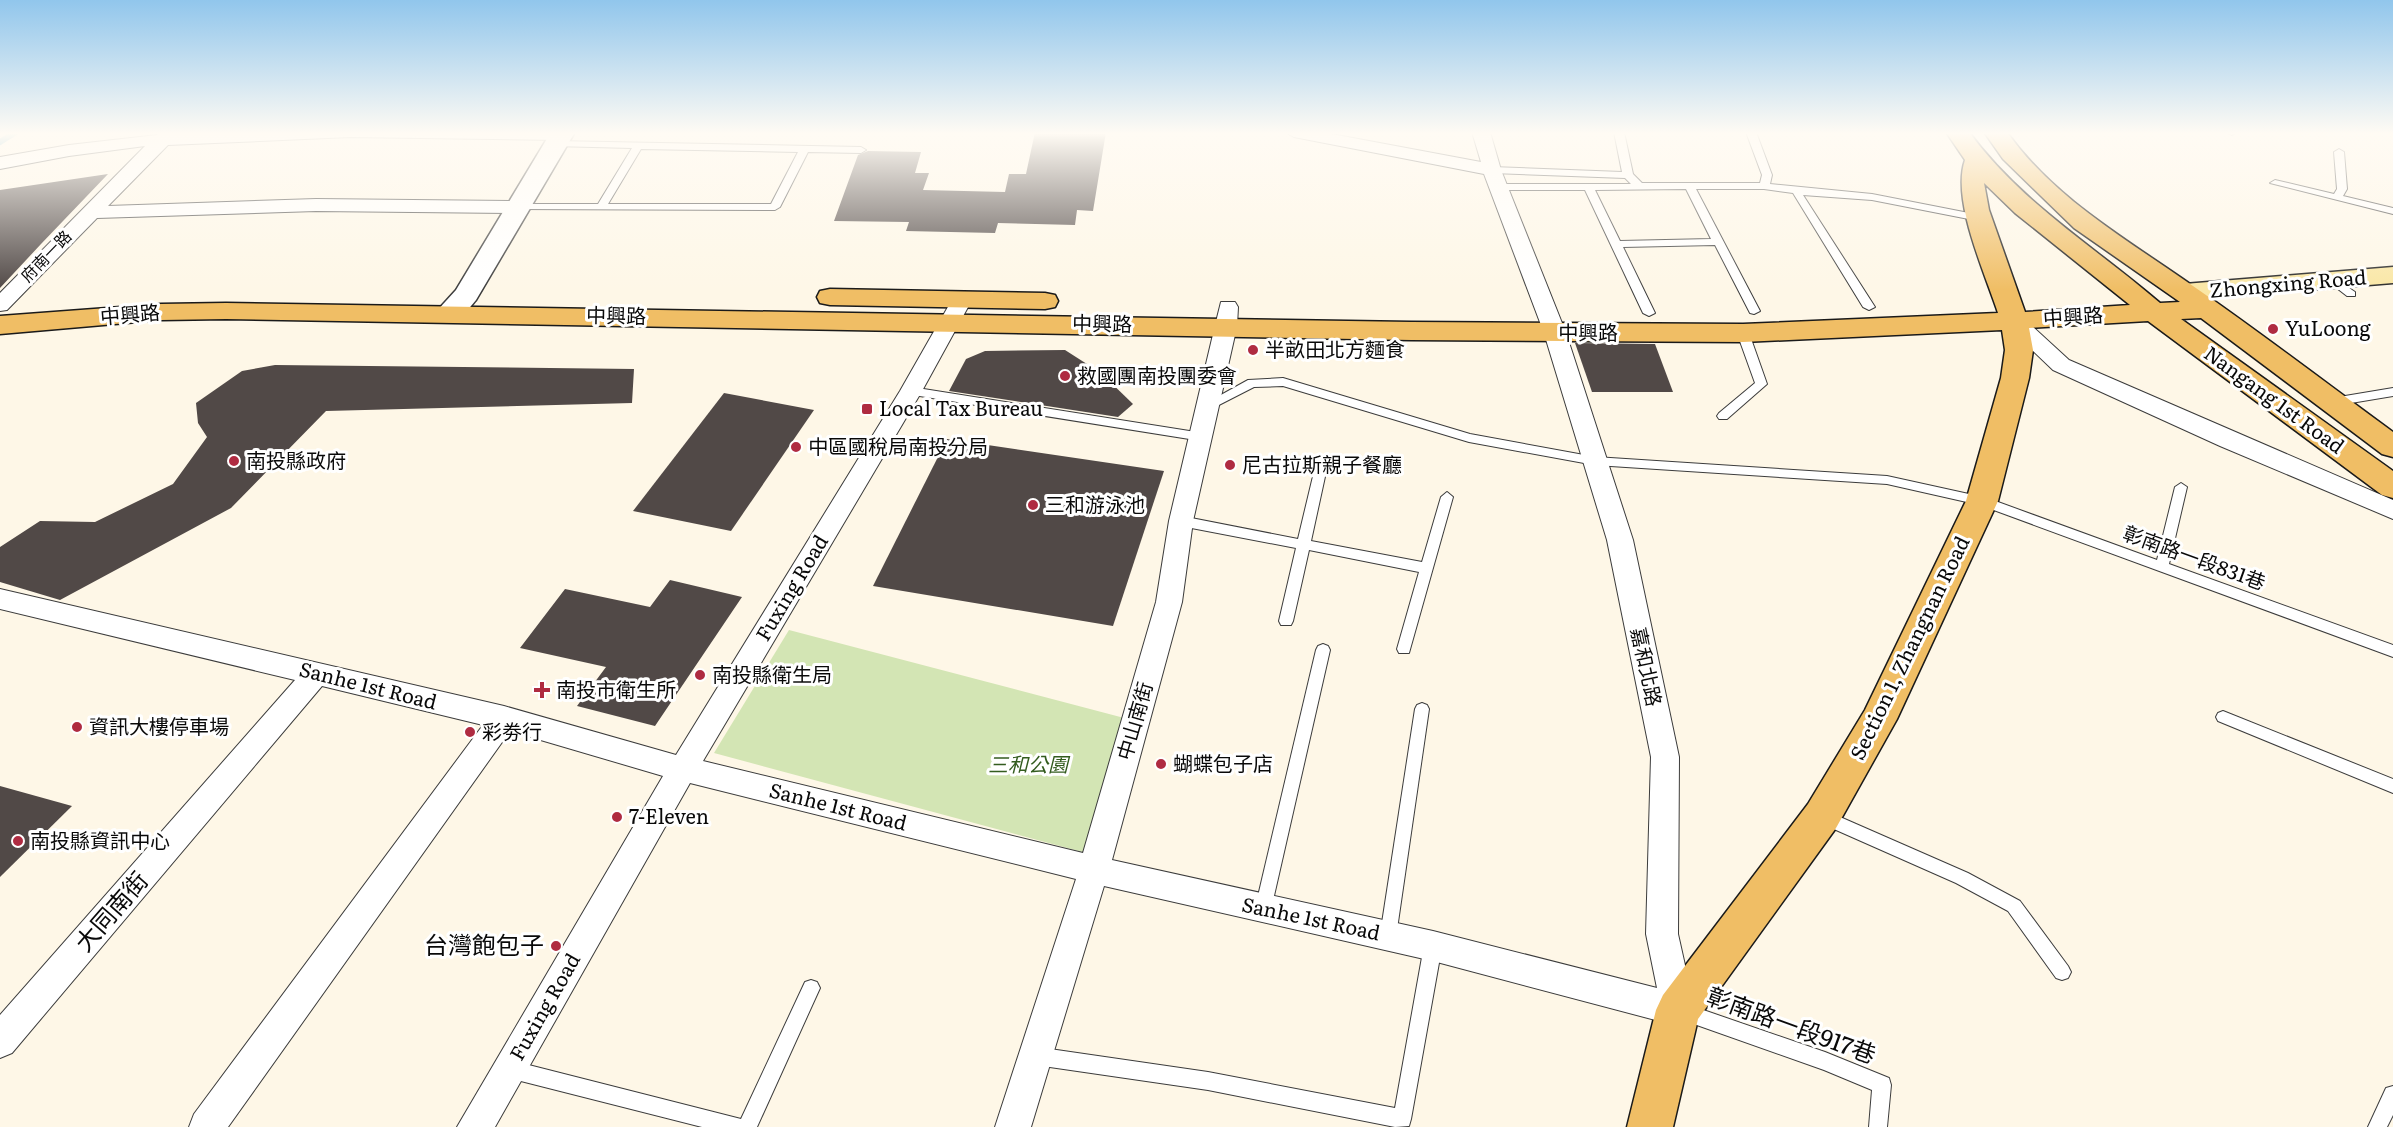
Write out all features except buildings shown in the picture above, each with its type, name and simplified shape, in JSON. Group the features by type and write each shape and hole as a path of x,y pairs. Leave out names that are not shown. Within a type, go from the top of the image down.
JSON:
{"main road":[{"name":"Section 1, Zhangnan Road","path":"1650,1127 1678,1010 1822,816 1879,719 1982,501 2015,378 2019,350 2011,312 1979,218 1972,185"},
{"path":"1999,185 2051,232 2145,304"},
{"path":"2043,185 2083,223 2194,301"},
{"name":"Zhongxing Road","path":"2194,301 2342,287 2393,275"},
{"name":"Zhongxing Road","path":"2342,287 2393,290"},
{"name":"中興路","path":"0,319 28,309 68,301 165,292 234,301 957,310 1551,323 1749,322 2011,312 2194,301"},
{"name":"中興路","path":"0,325 161,312 234,301"},
{"name":"Nangang 1st Road","path":"2194,301 2393,447"},
{"name":"Nangang 1st Road","path":"2145,304 2393,487"},
{"name":"中興路","path":"1551,323 1649,314 1749,322 1869,307 2011,312"}],"street":[{"name":"府南一路","path":"0,305 117,185"},
{"path":"458,304 531,185"},
{"name":"嘉和北路","path":"1499,185 1551,323 1620,540 1665,757 1662,934 1678,1010"},
{"path":"89,212 316,205 518,207"},
{"name":"Fuxing Road","path":"475,1127 683,769 911,391 957,310"},
{"path":"2011,312 2061,365 2228,440 2393,510"},
{"name":"中山南街","path":"1013,1127 1094,870 1169,602 1181,521 1202,437 1227,317"},
{"path":"0,622 11,602"},
{"name":"Sanhe 1st Road","path":"11,602 504,718 683,769 1094,870 1433,946 1678,1010"},
{"name":"大同南街","path":"0,1041 317,673"},
{"path":"207,1127 504,718"}],"lane":[{"path":"601,207 615,185"},
{"path":"518,207 775,207 786,185"},
{"path":"1558,185 1590,188 1764,186 1872,197 1979,218"},
{"path":"2282,185 2393,211"},
{"path":"2337,198 2342,185"},
{"path":"1689,186 1719,242 1749,322 1761,384 1723,416"},
{"path":"1590,188 1649,314"},
{"path":"1796,191 1869,307"},
{"path":"1617,244 1719,242"},
{"name":"彰南路一段831巷","path":"1207,406 1252,383 1283,382 1469,438 1595,461 1887,480 1982,501 2393,651"},
{"path":"911,391 1202,437"},
{"path":"2332,402 2393,392"},
{"path":"1286,621 1320,472"},
{"path":"2162,567 2181,488"},
{"path":"1404,649 1447,497"},
{"path":"1181,521 1427,568"},
{"path":"1263,909 1323,650"},
{"path":"1388,936 1422,709"},
{"path":"2223,717 2393,786"},
{"path":"1822,816 1925,860 2014,906 2062,972"},
{"path":"1034,1056 1208,1081 1401,1123 1433,946"},
{"path":"747,1127 812,988"},
{"name":"彰南路一段917巷","path":"1678,1010 1825,1060 1882,1085 1878,1127"},
{"path":"509,1069 739,1127"},
{"path":"2377,1127 2393,1095"}],"green space":[{"name":"三和公園","path":"789,630 1128,719 1086,853 714,753"}],"place":[{"name":"YuLoong","path":"2273,329"},
{"name":"半畝田北方麵食","path":"1253,350"},
{"name":"救國團南投團委會","path":"1065,376"},
{"name":"Local Tax Bureau","path":"867,409"},
{"name":"中區國稅局南投分局","path":"796,447"},
{"name":"南投縣政府","path":"234,461"},
{"name":"尼古拉斯親子餐廳","path":"1230,465"},
{"name":"三和游泳池","path":"1033,505"},
{"name":"南投縣衛生局","path":"700,675"},
{"name":"南投市衛生所","path":"542,690"},
{"name":"資訊大樓停車場","path":"77,727"},
{"name":"彩劵行","path":"470,732"},
{"name":"蝴蝶包子店","path":"1161,764"},
{"name":"7-Eleven","path":"617,817"},
{"name":"南投縣資訊中心","path":"18,841"},
{"name":"台灣飽包子","path":"556,946"}]}
